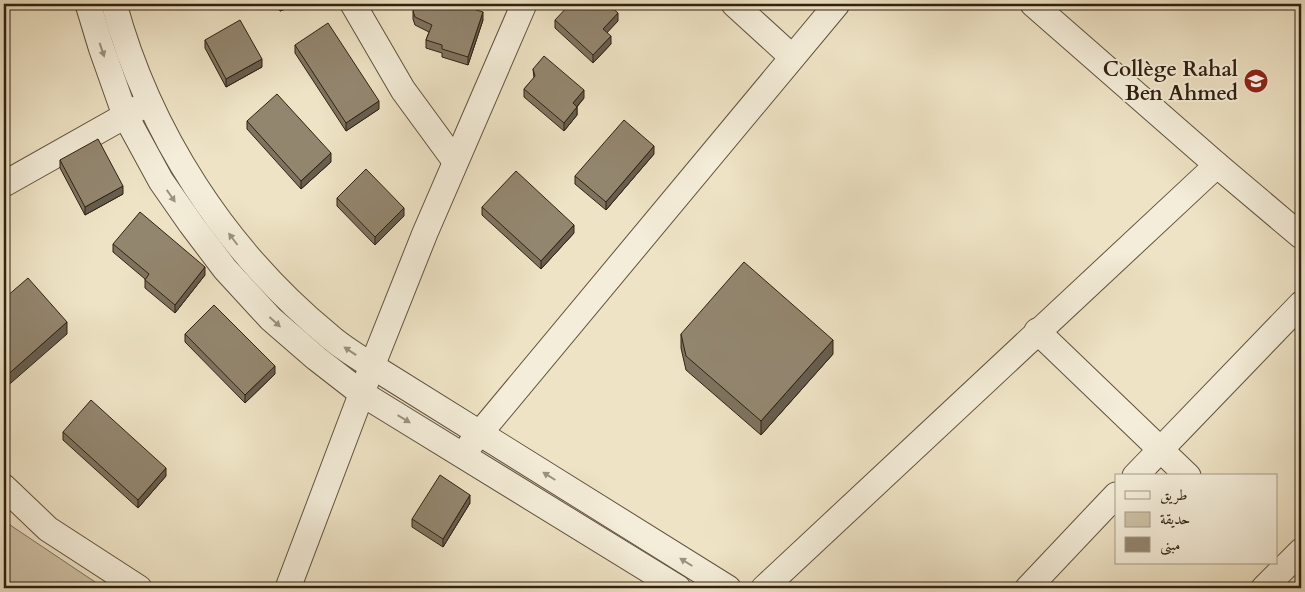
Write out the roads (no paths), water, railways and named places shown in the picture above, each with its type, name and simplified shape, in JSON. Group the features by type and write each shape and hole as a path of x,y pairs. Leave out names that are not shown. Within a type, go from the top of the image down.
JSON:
{"street":[{"path":"88,4 125,116 152,166 191,224 225,269 271,318 316,358 361,393 678,588"},
{"path":"114,4 123,37 149,102 176,154 206,204 241,250 286,298 329,336 372,366 728,588"},
{"path":"353,4 403,90 455,161"},
{"path":"288,588 361,393 455,161 524,4"},
{"path":"734,4 792,57"},
{"path":"462,455 836,4"},
{"path":"1033,4 1301,236"},
{"path":"4,184 149,102"},
{"path":"152,166 176,154"},
{"path":"764,588 1217,165"},
{"path":"239,284 258,268"},
{"path":"1137,474 1301,304"},
{"path":"1038,331 1186,474"},
{"path":"4,488 48,529 139,588"},
{"path":"1028,588 1115,496"},
{"path":"1264,588 1280,565 1301,551"}],"place":[{"name":"Collège Rahal Ben Ahmed","path":"1256,81"}]}
